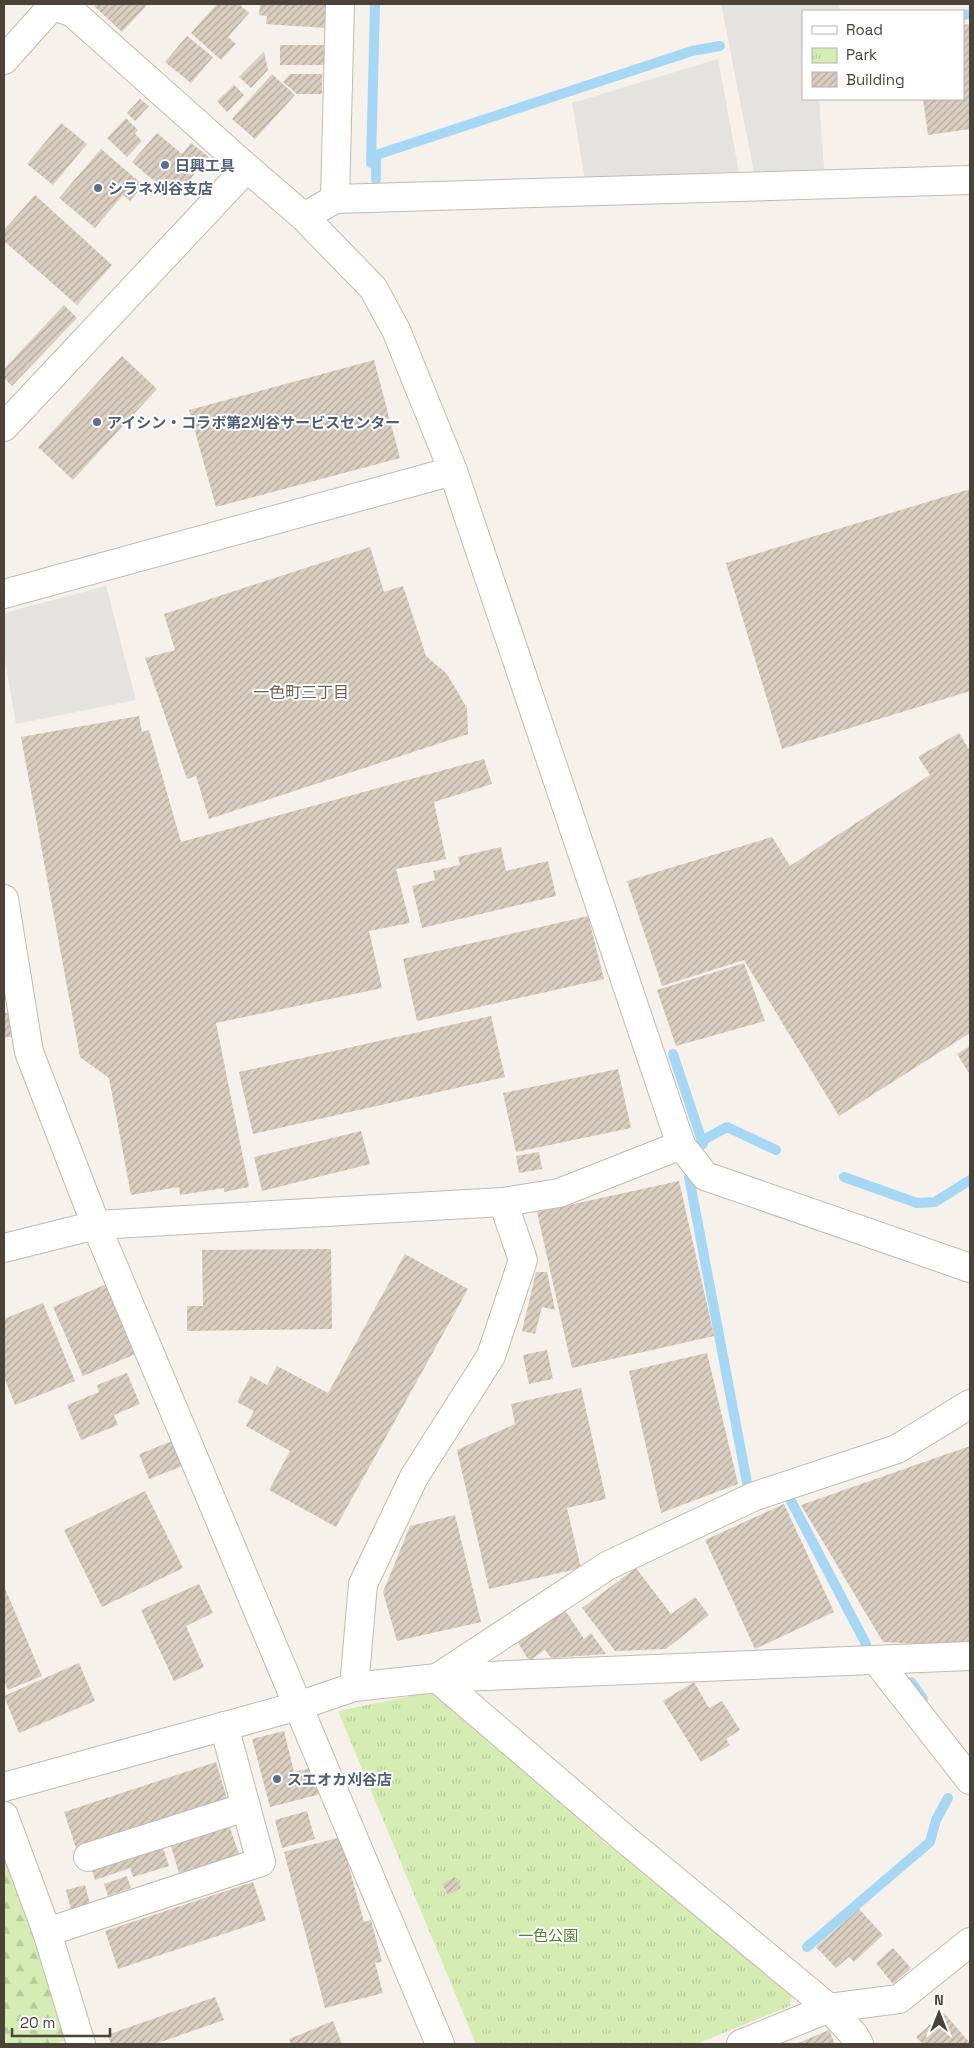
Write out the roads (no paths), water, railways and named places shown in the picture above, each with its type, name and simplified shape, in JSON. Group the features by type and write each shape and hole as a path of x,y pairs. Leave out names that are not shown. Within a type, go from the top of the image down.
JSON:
{"street":[{"path":"335,199 340,4"},
{"path":"4,60 52,5 73,13 304,217 373,288 396,330 453,471 681,1145 705,1176 970,1268"},
{"path":"4,427 247,168"},
{"path":"304,217 335,199 970,180"},
{"path":"4,594 453,471"},
{"path":"4,899 29,1052 96,1225 440,2044"},
{"path":"4,1248 96,1225 503,1202 559,1193 681,1145"},
{"path":"354,1687 363,1584 414,1477 491,1356 523,1260 503,1202"},
{"path":"437,1678 607,1566 755,1496 898,1449 970,1404"},
{"path":"4,1787 298,1706 354,1687 437,1678 970,1656"},
{"path":"876,1660 970,1780"},
{"path":"437,1678 625,1840 829,2008 854,2035 859,2044"},
{"path":"47,1932 261,1862 224,1726"},
{"path":"88,1857 246,1807"},
{"path":"4,1816 47,1932 81,2044"},
{"path":"741,2044 829,2008 899,1999 970,1942"}],"waterway":[{"path":"371,163 375,4"},
{"path":"964,15 970,14"},
{"path":"376,179 376,155 692,51 720,46"},
{"path":"673,1054 703,1144"},
{"path":"705,1139 727,1127 776,1150"},
{"path":"689,1177 748,1488"},
{"path":"844,1177 917,1203 935,1202 970,1180"},
{"path":"790,1499 866,1644"},
{"path":"911,1682 923,1699"},
{"path":"807,1947 930,1842 936,1820 948,1798"}],"place":[{"name":"日興工具","path":"165,165"},
{"name":"シラネ刈谷支店","path":"98,188"},
{"name":"アイシン・コラボ第2刈谷サービスセンター","path":"97,422"},
{"name":"スエオカ刈谷店","path":"277,1779"}],"district":[{"name":"一色町三丁目","path":"301,692"}],"park label":[{"name":"一色公園","path":"548,1935"}]}
